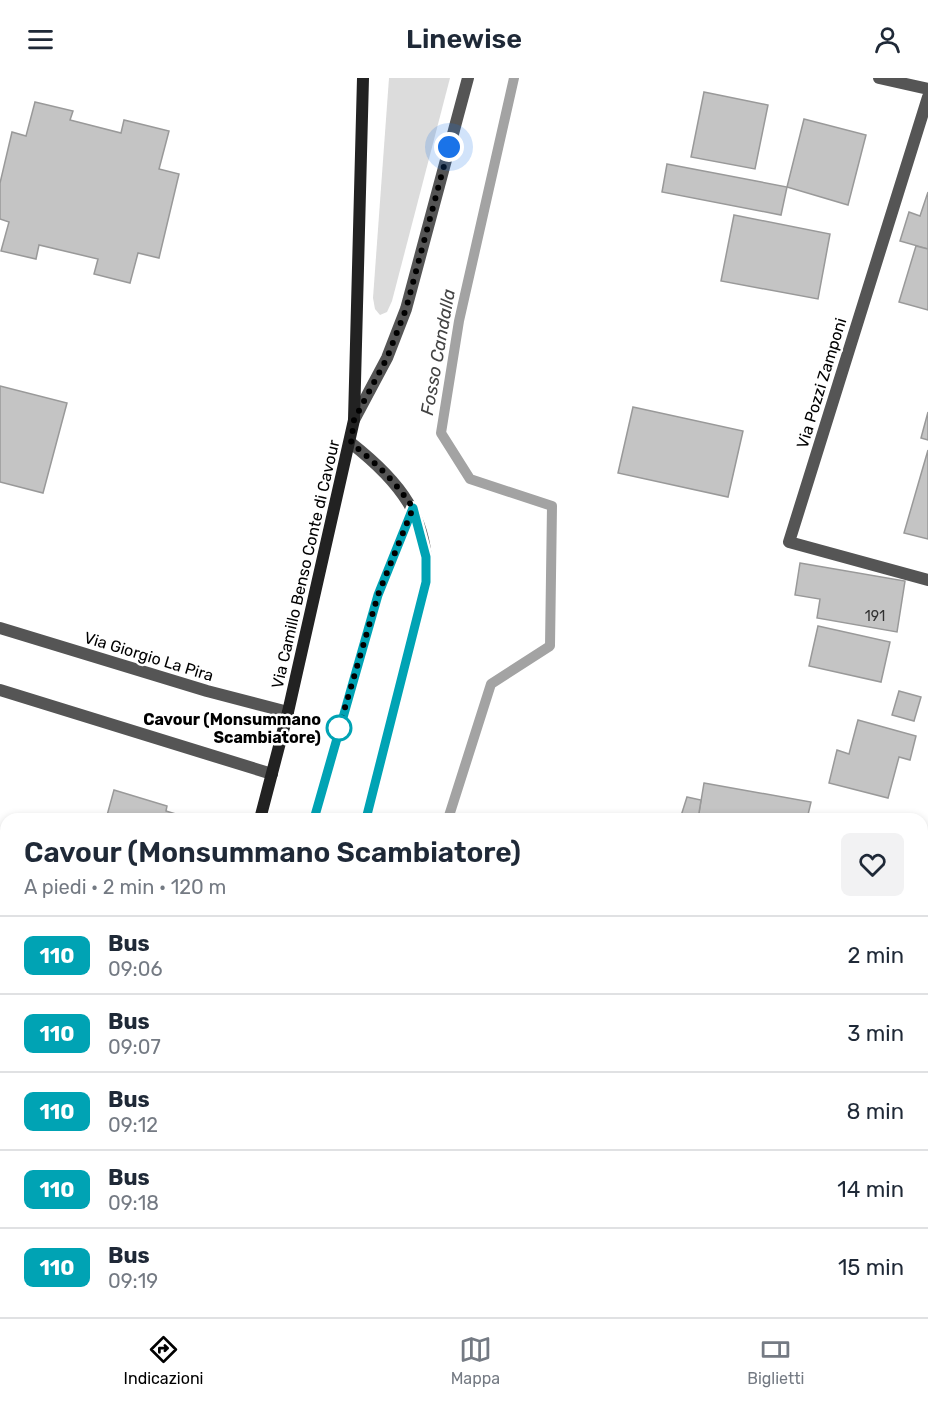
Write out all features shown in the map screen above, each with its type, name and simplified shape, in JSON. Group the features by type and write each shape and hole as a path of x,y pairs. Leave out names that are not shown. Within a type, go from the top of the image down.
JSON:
{"main road":[{"name":"Via Camillo Benso Conte di Cavour","path":"262,813 288,712 351,443 354,420 363,78"}],"street":[{"name":"Via Camillo Benso Conte di Cavour","path":"354,420 387,358 406,309 468,78"},
{"path":"879,78 928,89"},
{"name":"Via Pozzi Zamponi","path":"928,97 789,542 928,580"},
{"path":"351,443 378,464 395,482 413,508 426,557 426,582 368,813"},
{"path":"316,813 378,595 413,508"},
{"name":"Via Giorgio La Pira","path":"0,628 207,691 288,712"},
{"path":"0,690 272,774"}],"shaded area":[{"path":"389,78 450,78 392,301 387,312 380,315 375,309 373,298"}],"building":[{"path":"704,92 768,105 755,169 691,157"},
{"path":"35,102 73,111 70,120 121,133 124,120 169,131 159,169 179,174 159,258 138,253 130,283 94,274 98,259 39,245 36,259 1,251 9,222 0,219 0,183 12,132 26,136"},
{"path":"804,119 866,135 848,205 787,187"},
{"path":"667,164 787,187 781,215 662,192"},
{"path":"928,192 928,249 900,241 909,212 920,216"},
{"path":"734,215 830,234 818,299 721,281"},
{"path":"916,246 928,249 928,310 899,302"},
{"path":"0,386 67,403 43,493 0,482"},
{"path":"633,407 743,431 728,497 618,473"},
{"path":"928,412 928,440 921,438"},
{"path":"928,450 928,539 904,533"},
{"path":"800,563 905,581 897,632 817,618 820,599 795,595"},
{"path":"818,626 890,642 881,682 809,666"},
{"path":"899,691 921,697 914,721 892,715"},
{"path":"858,720 916,736 910,760 899,757 888,798 829,783 837,750 849,754"},
{"path":"704,783 811,802 808,813 699,813"},
{"path":"114,790 167,806 166,811 172,813 108,813"},
{"path":"687,797 701,800 699,813 682,813"}],"waterway":[{"name":"Fosso Candalla","path":"450,813 491,684 550,646 552,506 470,479 441,433 459,321 514,78"}],"bus line":[{"name":"110","path":"316,813 378,595 413,508 426,557 426,582 368,813"}],"place":[{"name":"Cavour (Monsummano Scambiatore)","path":"339,728"}],"route":[{"path":"339,728 378,595 413,508 395,482 378,464 351,443 354,420 387,358 406,309 449,147"}]}
